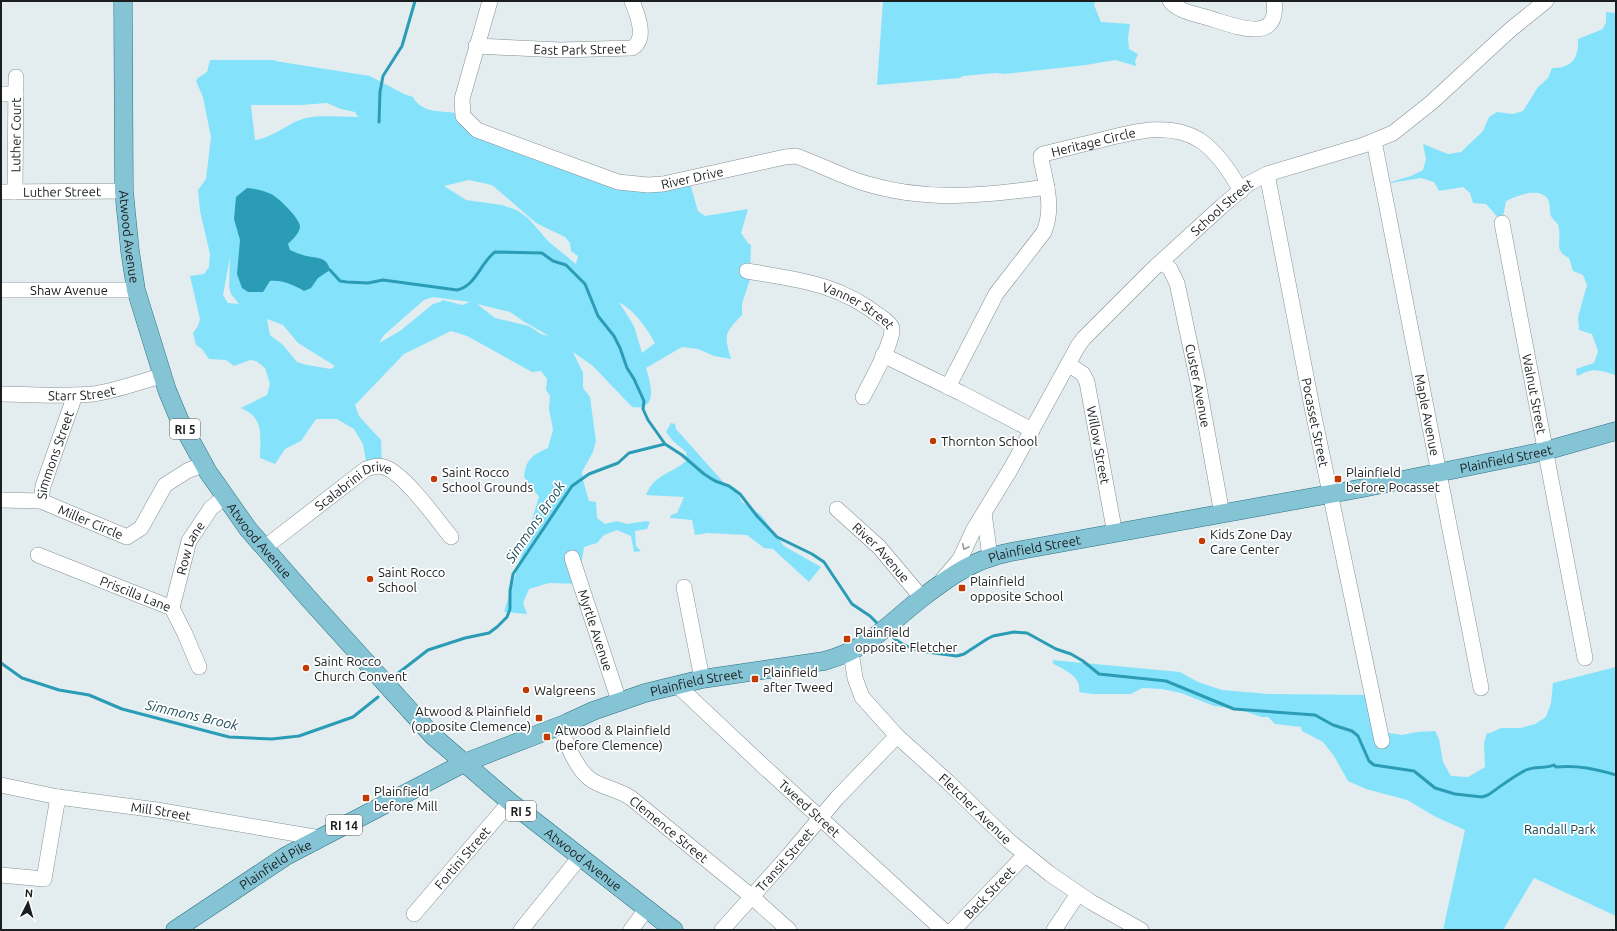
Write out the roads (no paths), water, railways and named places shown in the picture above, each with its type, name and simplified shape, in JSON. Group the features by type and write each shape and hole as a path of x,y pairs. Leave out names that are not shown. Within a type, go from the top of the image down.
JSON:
{"main road":[{"name":"Atwood Avenue","path":"123,1 124,191 130,251 136,290 161,376 179,419 204,464 248,529 308,599 433,736 510,802 674,930"},
{"name":"Plainfield Street","path":"464,762 619,701 702,679 824,660 850,652 871,640 929,593 965,569 990,557 1035,547 1330,494 1545,452 1616,431"},
{"name":"Plainfield Pike","path":"175,930 264,869 286,856 464,762"}],"street":[{"name":"River Drive","path":"490,1 462,98 463,116 476,130 618,182 648,186 663,184 785,157 796,156 863,183 922,195 976,196 1047,187"},
{"name":"East Park Street","path":"476,46 560,50 632,48 636,46 640,38 640,33 638,18 632,1"},
{"path":"1170,1 1174,6 1183,11 1234,27 1252,30 1266,27 1271,22 1275,7 1274,1"},
{"name":"School Street","path":"929,593 960,559 974,529 1010,470 1068,364 1084,338 1162,262 1248,184 1267,174 1374,141 1399,130 1432,102 1510,30 1546,1"},
{"name":"Luther Court","path":"8,192 8,94 16,77"},
{"name":"Heritage Circle","path":"948,387 996,294 1044,232 1049,213 1047,187 1041,159 1043,154 1129,133 1160,130 1182,133 1200,141 1225,165 1241,191"},
{"name":"Maple Avenue","path":"1374,141 1481,688"},
{"name":"Pocasset Street","path":"1267,174 1330,494 1382,741"},
{"name":"Luther Street","path":"8,192 124,191"},
{"name":"Walnut Street","path":"1502,223 1585,658"},
{"name":"Custer Avenue","path":"1162,262 1170,269 1177,283 1198,382 1222,514"},
{"name":"Vanner Street","path":"747,271 809,281 825,286 869,308 887,322 892,328 883,355 1032,430"},
{"name":"Shaw Avenue","path":"1,290 136,290"},
{"path":"863,397 883,355"},
{"name":"Willow Street","path":"1068,364 1083,374 1087,382 1114,534"},
{"name":"Starr Street","path":"1,394 75,395 114,389 161,376"},
{"name":"Simmons Street","path":"1,500 42,501 43,486 75,395"},
{"name":"Miller Circle","path":"42,501 127,537 141,528 165,485 187,471 204,464"},
{"name":"Scalabrini Drive","path":"264,548 366,469 376,466 391,470 407,484 451,537"},
{"name":"Row Lane","path":"172,608 189,541 211,508 225,497"},
{"name":"River Avenue","path":"837,509 929,593"},
{"path":"984,513 990,557"},
{"name":"Priscilla Lane","path":"38,555 172,608 199,668"},
{"name":"Myrtle Avenue","path":"572,558 619,701"},
{"path":"684,587 702,679"},
{"name":"Fletcher Avenue","path":"850,652 855,678 862,697 896,736 1025,855 1078,894 1141,930"},
{"name":"Tweed Street","path":"677,685 820,818 944,930"},
{"name":"Clemence Street","path":"560,725 568,748 585,775 593,781 624,793 631,798 751,896 789,930"},
{"name":"Transit Street","path":"722,930 820,818 896,736"},
{"name":"Mill Street","path":"1,785 58,797 156,810 320,838"},
{"path":"1,876 44,879 58,797"},
{"name":"Fortini Street","path":"414,914 510,802"},
{"name":"Back Street","path":"953,930 1025,855"},
{"path":"521,930 580,857"},
{"path":"1054,930 1078,894"},
{"path":"631,930 647,908"}],"waterway":[{"path":"379,122 380,92 383,76 402,46 415,1"},
{"path":"330,270 340,281 368,283 383,280 457,290 469,284 485,262 495,252 542,253 553,261 566,265 585,284 598,316 614,336 627,368 644,401 643,409 648,420 665,444 682,455 704,474 715,481 729,486 740,494 757,516 777,537 812,554 824,562 852,604 870,616 880,626"},
{"name":"Simmons Brook","path":"397,674 428,650 465,638 489,633 497,627 507,617 510,609 510,591 513,574 572,486 589,474 618,463 629,453 665,444"},
{"path":"889,634 904,645 921,651 957,656 964,654 993,636 1014,632 1027,633 1056,649 1071,654 1083,661 1099,674 1166,681 1234,709 1315,715 1333,725 1352,731 1358,736 1369,761 1374,765 1414,771 1435,788 1455,794 1482,797 1488,795 1521,772 1533,768 1554,765 1556,767 1587,768 1616,775"},
{"name":"Simmons Brook","path":"1,663 22,678 59,690 89,695 122,709 229,737 272,739 299,736 353,717 378,697"}],"place":[{"name":"Thornton School","path":"933,441"},
{"name":"Saint Rocco School Grounds","path":"434,479"},
{"name":"Plainfield before Pocasset","path":"1338,479"},
{"name":"Kids Zone Day Care Center","path":"1202,541"},
{"name":"Saint Rocco School","path":"370,579"},
{"name":"Plainfield opposite School","path":"962,588"},
{"name":"Plainfield opposite Fletcher","path":"847,639"},
{"name":"Saint Rocco Church Convent","path":"306,668"},
{"name":"Plainfield after Tweed","path":"755,679"},
{"name":"Walgreens","path":"526,690"},
{"name":"Atwood & Plainfield (opposite Clemence)","path":"539,718"},
{"name":"Atwood & Plainfield (before Clemence)","path":"547,737"},
{"name":"Plainfield before Mill","path":"366,798"}],"park label":[{"name":"Randall Park","path":"1560,829"}]}
